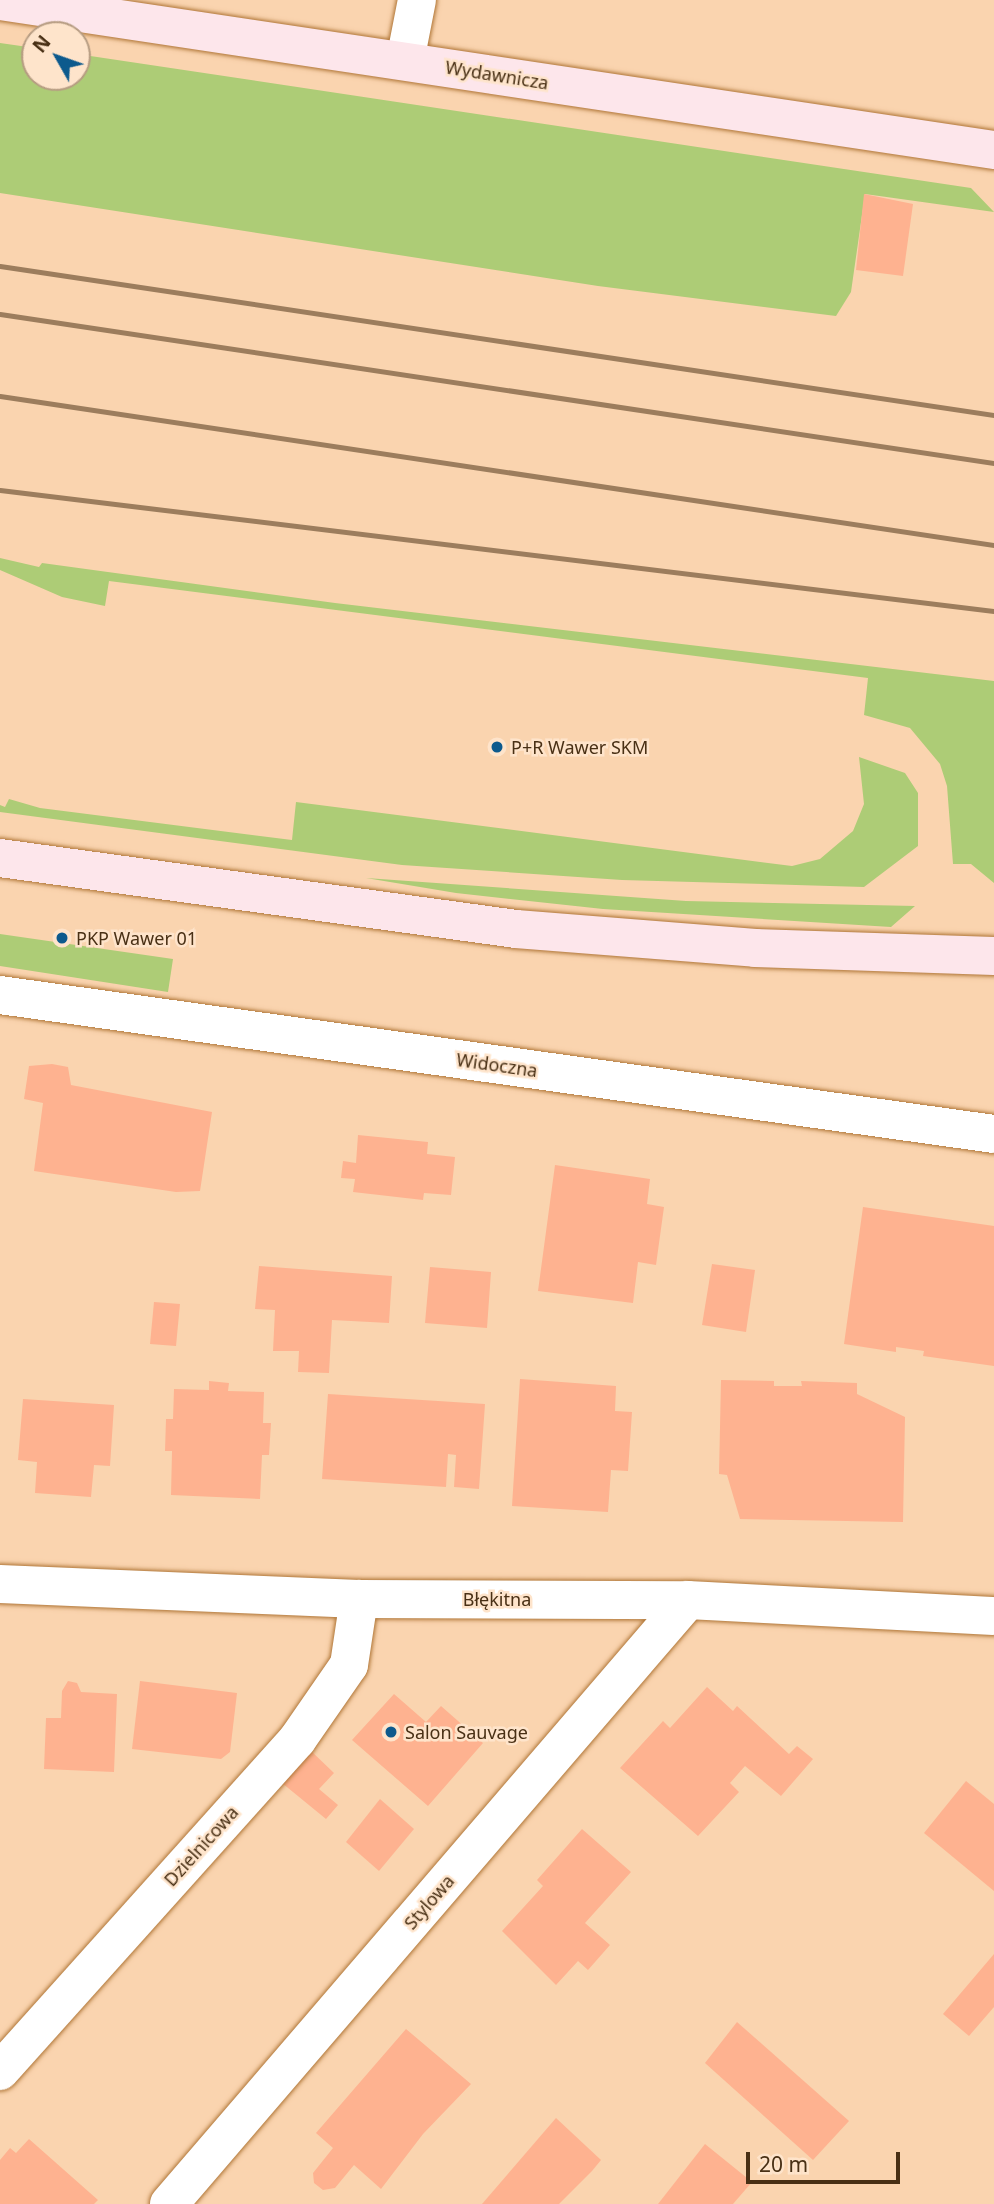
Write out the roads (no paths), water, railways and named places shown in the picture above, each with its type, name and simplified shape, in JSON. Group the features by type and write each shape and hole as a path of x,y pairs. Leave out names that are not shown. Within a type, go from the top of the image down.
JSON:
{"main road":[{"name":"Wydawnicza","path":"0,1 994,150"},
{"path":"0,858 516,929 755,948 994,956"}],"street":[{"path":"405,61 417,0"},
{"name":"Widoczna","path":"0,995 994,1134"},
{"name":"Błękitna","path":"0,1584 359,1599 688,1600 994,1616"},
{"name":"Dzielnicowa","path":"0,2071 297,1740 348,1665 359,1599"},
{"name":"Stylowa","path":"169,2204 688,1600"}],"railway":[{"path":"0,266 994,415"},
{"path":"0,314 994,463"},
{"path":"0,396 994,545"},
{"path":"0,490 994,611"}],"place":[{"name":"P+R Wawer SKM","path":"497,747"},
{"name":"PKP Wawer 01","path":"62,938"},
{"name":"Salon Sauvage","path":"391,1732"}]}
